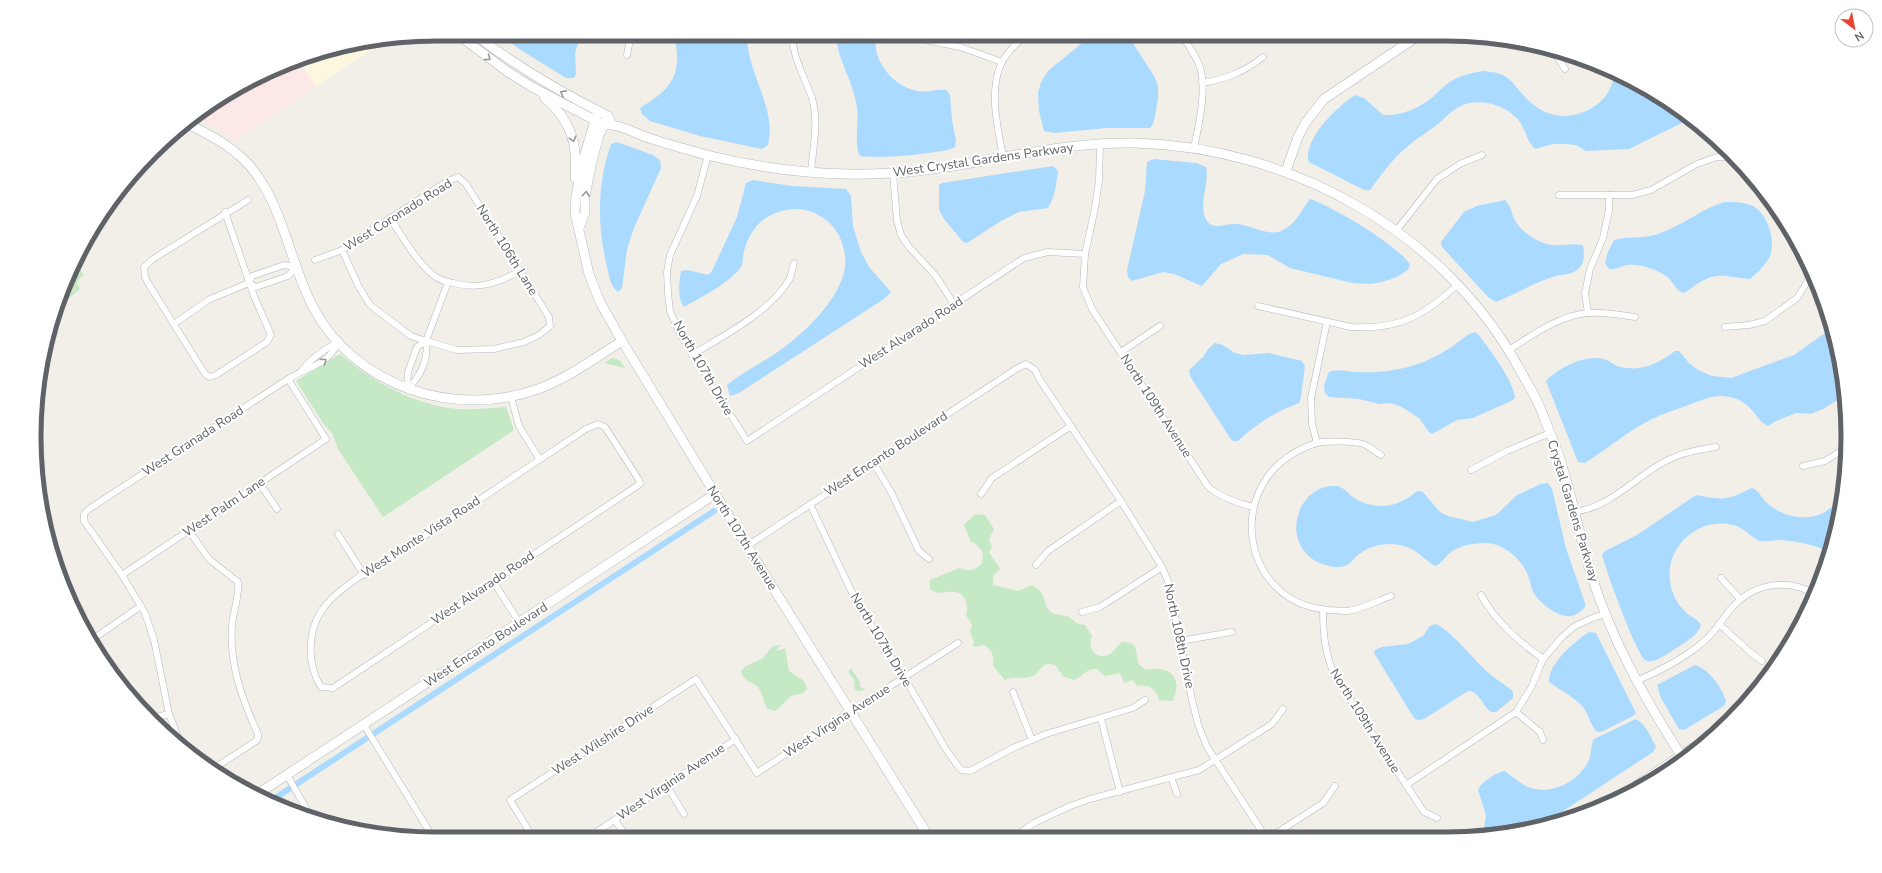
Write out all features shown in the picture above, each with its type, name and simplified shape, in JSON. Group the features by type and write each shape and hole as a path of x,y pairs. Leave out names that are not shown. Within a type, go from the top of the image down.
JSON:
{"street":[{"path":"466,41 508,72 532,87 603,119"},
{"path":"484,41 514,63 603,119"},
{"path":"627,55 630,41"},
{"path":"792,41 793,48 812,99 816,122 811,172"},
{"path":"931,41 960,47 1002,62"},
{"path":"1003,157 994,93 1002,62 1020,41"},
{"path":"1185,41 1197,60 1202,83 1199,124 1194,148"},
{"path":"1286,171 1298,137 1306,122 1324,99 1411,41"},
{"path":"1202,83 1222,80 1235,75 1263,57"},
{"path":"1557,57 1564,69"},
{"path":"508,72 514,63"},
{"path":"532,87 558,110 572,136 576,154 574,184 576,196"},
{"name":"West Crystal Gardens Parkway","path":"603,119 649,139 708,155 758,167 811,172 844,174 893,173 949,167 1003,157 1100,144 1135,143 1194,148 1239,157 1286,171"},
{"name":"North 107th Avenue","path":"603,119 584,157 576,196 575,213 589,274 595,289 622,341 715,494 926,832"},
{"name":"North 107th Avenue","path":"579,228 585,213 585,196 603,119"},
{"path":"192,126 227,145 251,167 266,189 314,309 338,342 368,368 407,389 438,398 461,400 489,400 512,397 552,383 622,341"},
{"name":"North 109th Avenue","path":"1100,144 1097,194 1085,254 1083,287 1092,309 1209,488 1220,496 1236,503 1253,507"},
{"name":"North 107th Drive","path":"708,155 697,196 670,255 667,272 670,311 679,332 692,355 747,441"},
{"path":"1396,231 1437,179 1460,164 1482,155"},
{"path":"1559,196 1632,195 1651,190 1697,164 1717,157 1725,157"},
{"name":"Crystal Gardens Parkway","path":"1286,171 1351,202 1396,231 1427,255 1458,284 1483,313 1509,350 1542,410 1564,472 1591,575 1606,614 1636,681 1680,754"},
{"path":"893,173 897,222 901,235 909,248 935,275 954,304"},
{"name":"West Coronado Road","path":"315,260 342,250 446,182 458,177"},
{"name":"North 106th Lane","path":"426,341 457,350 494,349 524,342 539,335 550,326 549,317 520,270 466,184 458,177"},
{"path":"1588,313 1585,292 1590,269 1603,238 1609,210 1609,195"},
{"path":"225,212 249,283 271,335 267,342 216,375 210,377 205,374 148,283 145,277 144,267 153,259 225,212 248,200"},
{"path":"390,218 416,257 434,276 448,282 473,287 485,286 497,283 520,270"},
{"path":"342,250 359,287 370,305 411,336 426,341"},
{"name":"West Alvarado Road","path":"747,441 1024,258 1048,252 1085,254"},
{"path":"692,355 747,320 773,300 789,280 794,263"},
{"path":"174,324 210,299 249,283 252,276 284,265 296,267"},
{"path":"249,283 256,287 272,282 288,276 296,267"},
{"path":"268,271 272,282"},
{"path":"1725,327 1765,322 1797,298 1808,279"},
{"path":"407,389 417,380 423,365 428,350 426,341 448,282"},
{"path":"1258,306 1351,327 1366,328 1388,326 1405,321 1423,313 1441,301 1458,284"},
{"path":"1509,350 1533,334 1554,323 1588,313 1635,317"},
{"path":"1317,443 1312,424 1311,398 1327,322"},
{"path":"1121,352 1160,326"},
{"path":"407,389 406,375 417,347 426,341"},
{"name":"West Granada Road","path":"122,575 84,521 84,514 89,509 302,370 308,362 328,347 338,342"},
{"path":"412,361 423,365"},
{"name":"West Encanto Boulevard","path":"747,546 873,462 1026,364"},
{"name":"North 108th Drive","path":"1026,364 1035,370 1121,501 1162,567 1171,590 1180,641 1198,724 1207,747 1262,832"},
{"name":"West Palm Lane","path":"122,575 326,439 288,379"},
{"path":"512,397 522,432 540,460"},
{"name":"West Monte Vista Road","path":"326,688 321,687 315,677 311,663 312,630 316,620 328,602 364,575 586,429 598,424 605,427 639,480 640,484"},
{"path":"981,494 992,478 1071,426"},
{"path":"1471,470 1506,451 1550,433"},
{"path":"1381,455 1363,444 1317,443 1295,452 1276,465 1264,480 1253,507 1252,540 1259,562 1277,587 1290,597 1308,606 1347,611 1391,596"},
{"path":"1574,512 1586,510 1612,499 1676,456 1716,447"},
{"path":"1803,466 1825,461 1840,451"},
{"path":"873,462 892,492 919,551 929,559"},
{"path":"260,484 277,509"},
{"name":"West Alvarado Road","path":"326,688 333,688 640,484"},
{"name":"West Encanto Boulevard","path":"263,791 287,776 369,732 520,622 715,494"},
{"path":"1036,564 1048,551 1121,501"},
{"name":"North 107th Drive","path":"810,504 857,603 904,677 947,751 961,770 970,771 1001,754 1032,740"},
{"path":"188,531 210,559 238,582 232,626 233,656 238,684 258,734 258,738 218,766"},
{"path":"338,534 364,575"},
{"path":"1082,612 1100,607 1162,567"},
{"path":"122,575 141,606 154,640 169,714 177,735"},
{"path":"1721,578 1740,599"},
{"path":"493,582 520,622"},
{"path":"1636,681 1682,658 1704,642 1740,599 1754,590 1772,585 1792,584 1809,592"},
{"path":"1481,595 1488,608 1508,631 1526,647 1543,659"},
{"path":"96,637 141,606"},
{"name":"North 109th Avenue","path":"1323,609 1323,636 1328,663 1336,678 1424,812 1437,818"},
{"path":"1406,785 1516,712 1530,688 1543,659 1562,637 1576,626 1595,617 1606,614"},
{"path":"1719,624 1751,653 1762,660"},
{"path":"1180,641 1232,632"},
{"name":"West Virgina Avenue","path":"736,739 757,773 958,643"},
{"name":"West Wilshire Drive","path":"530,832 510,800 696,679 736,739"},
{"path":"1013,692 1032,740 1133,708 1145,700"},
{"path":"1022,832 1051,815 1090,799 1199,770 1272,724 1283,709"},
{"path":"1516,712 1540,732 1543,740"},
{"path":"158,717 169,714"},
{"path":"1101,719 1120,792"},
{"path":"369,732 430,832"},
{"name":"West Virginia Avenue","path":"596,832 736,739"},
{"path":"287,776 307,810"},
{"path":"1171,777 1177,794"},
{"path":"666,786 684,814"},
{"path":"1278,832 1323,803 1335,786"},
{"path":"615,820 623,832"}],"shaded area":[{"path":"377,45 234,141 218,129 199,121 239,94 285,71 309,62 334,54"},
{"path":"302,65 316,87 234,141 218,129 199,121 239,94 285,71"}],"green space":[{"path":"80,269 84,275 77,283 80,289 65,300 71,285"},
{"path":"340,354 352,364 380,382 394,390 425,403 457,409 506,407 514,430 383,517 338,449 332,433 323,423 296,381"},
{"path":"612,358 619,360 625,368 604,363"},
{"path":"975,514 985,515 994,529 989,539 992,547 989,552 1000,569 993,576 993,585 1018,591 1032,585 1038,589 1043,596 1046,606 1051,612 1067,616 1081,625 1085,625 1092,636 1090,645 1097,655 1105,656 1110,654 1122,642 1131,643 1136,649 1139,665 1151,670 1166,670 1174,677 1176,681 1176,691 1172,701 1159,700 1154,690 1148,686 1137,686 1133,680 1124,683 1120,673 1105,676 1097,669 1087,671 1074,680 1063,676 1055,665 1048,664 1032,676 1005,680 993,666 993,657 989,649 984,645 973,647 974,642 970,632 972,625 966,615 967,604 964,597 959,593 936,593 930,589 930,580 959,568 966,570 974,569 982,563 983,552 975,543 971,542 964,525"},
{"path":"779,645 782,646 778,647 777,651 785,648 789,671 804,681 807,689 803,693 791,696 775,711 768,709 758,687 745,679 741,671 743,668 763,658 771,648"},
{"path":"851,668 860,682 860,687 866,689 859,691 855,690 854,679 848,672"},
{"path":"901,829 903,832 896,832"}],"water":[{"path":"508,41 579,41 575,53 576,74 574,78 566,78"},
{"path":"676,41 748,41 751,62 765,103 768,117 770,131 768,145 762,149 700,136 650,121 642,114 640,108 667,88 675,74 677,56"},
{"path":"837,41 875,41 880,62 892,78 900,84 925,92 946,90 950,95 952,120 956,140 955,147 937,152 909,155 879,157 860,156 857,146 857,108 855,98"},
{"path":"1084,41 1132,41 1154,76 1158,86 1158,98 1153,124 1150,128 1107,128 1054,133 1044,131 1039,111 1038,93 1041,82 1048,71"},
{"path":"1483,71 1501,74 1509,79 1532,104 1539,109 1547,113 1564,116 1581,113 1595,106 1607,94 1613,79 1643,94 1684,122 1629,149 1586,151 1576,145 1553,144 1535,149 1517,118 1500,107 1479,102 1465,104 1456,109 1415,140 1392,161 1370,190 1364,190 1309,162 1309,151 1317,132 1340,107 1355,95 1364,98 1383,115 1404,113 1423,104 1453,80 1468,74"},
{"path":"617,142 653,155 660,160 661,168 634,228 627,249 622,288 618,292 615,290 610,281 601,236 600,221 601,190 606,159 611,144"},
{"path":"1154,159 1196,163 1206,167 1207,174 1203,209 1207,221 1212,225 1219,226 1239,224 1269,232 1281,231 1291,225 1310,199 1333,209 1380,238 1404,257 1410,265 1408,270 1397,277 1382,282 1370,284 1352,283 1290,268 1268,255 1243,254 1221,264 1202,286 1174,274 1163,272 1132,281 1128,277 1127,270 1145,191 1147,162"},
{"path":"1053,166 1058,171 1054,195 1048,208 1019,212 1001,221 967,243 963,242 944,219 939,210 939,185 942,183"},
{"path":"753,180 792,186 846,189 851,196 853,226 861,252 869,267 891,292 884,299 739,393 730,396 727,385 783,348 805,330 816,318 836,292 842,278 845,264 844,250 841,240 837,232 827,221 810,211 796,209 783,211 764,219 755,228 746,244 742,266 730,279 684,307 679,295 681,271 688,270 708,275 712,271 737,217 746,183"},
{"path":"1505,200 1515,221 1534,239 1552,245 1583,245 1584,259 1581,266 1572,273 1548,279 1496,302 1489,298 1442,247 1441,242 1464,212 1477,206"},
{"path":"1725,202 1743,203 1753,206 1763,215 1770,229 1772,245 1769,258 1763,267 1750,279 1715,276 1700,282 1683,293 1678,290 1666,276 1653,269 1643,266 1627,265 1609,269 1605,263 1608,252 1614,240 1647,236 1667,231 1716,205"},
{"path":"1827,331 1838,385 1839,399 1823,409 1811,414 1796,413 1768,426 1738,399 1723,396 1711,397 1652,419 1585,463 1578,462 1546,381 1557,371 1572,363 1589,358 1604,359 1619,366 1636,368 1656,363 1675,351 1679,351 1689,363 1698,370 1712,376 1731,378 1794,355"},
{"path":"1476,332 1505,373 1510,382 1515,398 1473,418 1457,420 1432,434 1419,418 1402,407 1391,403 1379,404 1359,399 1329,397 1325,393 1324,385 1329,372 1339,370 1379,372 1408,367 1444,352 1467,336"},
{"path":"1215,343 1223,345 1235,353 1244,355 1269,353 1302,361 1305,366 1299,403 1281,411 1259,424 1238,441 1233,441 1190,376 1189,370"},
{"path":"1548,483 1552,489 1566,548 1585,603 1585,607 1581,611 1572,616 1558,614 1541,602 1534,593 1526,571 1518,559 1500,546 1486,543 1468,545 1451,552 1440,564 1435,566 1407,547 1388,544 1369,548 1363,551 1350,563 1340,567 1335,567 1321,564 1306,554 1299,542 1297,533 1296,523 1303,504 1317,491 1326,487 1338,486 1360,501 1378,506 1395,504 1420,491 1423,492 1440,512 1448,516 1473,522 1496,515 1517,495 1541,484"},
{"path":"1752,488 1757,491 1773,508 1786,514 1801,517 1816,516 1835,506 1824,550 1798,542 1779,540 1760,541 1742,528 1734,525 1719,523 1705,526 1693,532 1683,541 1675,552 1671,565 1670,578 1673,593 1678,602 1686,613 1697,620 1701,625 1693,637 1667,655 1653,661 1647,661 1636,646 1629,630 1602,555 1605,551 1637,535 1696,495 1724,498 1737,495"},
{"path":"1436,624 1457,640 1484,669 1511,690 1513,692 1513,698 1496,712 1491,712 1475,693 1468,691 1424,719 1418,720 1414,718 1374,653 1375,650 1382,647 1408,644 1423,636 1430,626"},
{"path":"1589,632 1596,633 1636,713 1633,716 1601,732 1597,732 1585,710 1579,703 1549,682 1550,675 1557,661 1569,647"},
{"path":"1695,665 1705,670 1710,675 1721,690 1726,701 1724,706 1684,730 1679,729 1661,698 1657,685"},
{"path":"1636,719 1645,728 1656,747 1653,752 1554,817 1497,829 1484,830 1486,815 1478,790 1486,781 1498,773 1505,771 1528,787 1546,790 1563,785 1571,781 1584,768 1590,758 1594,739"}],"waterway":[{"path":"276,798 714,511"}]}
